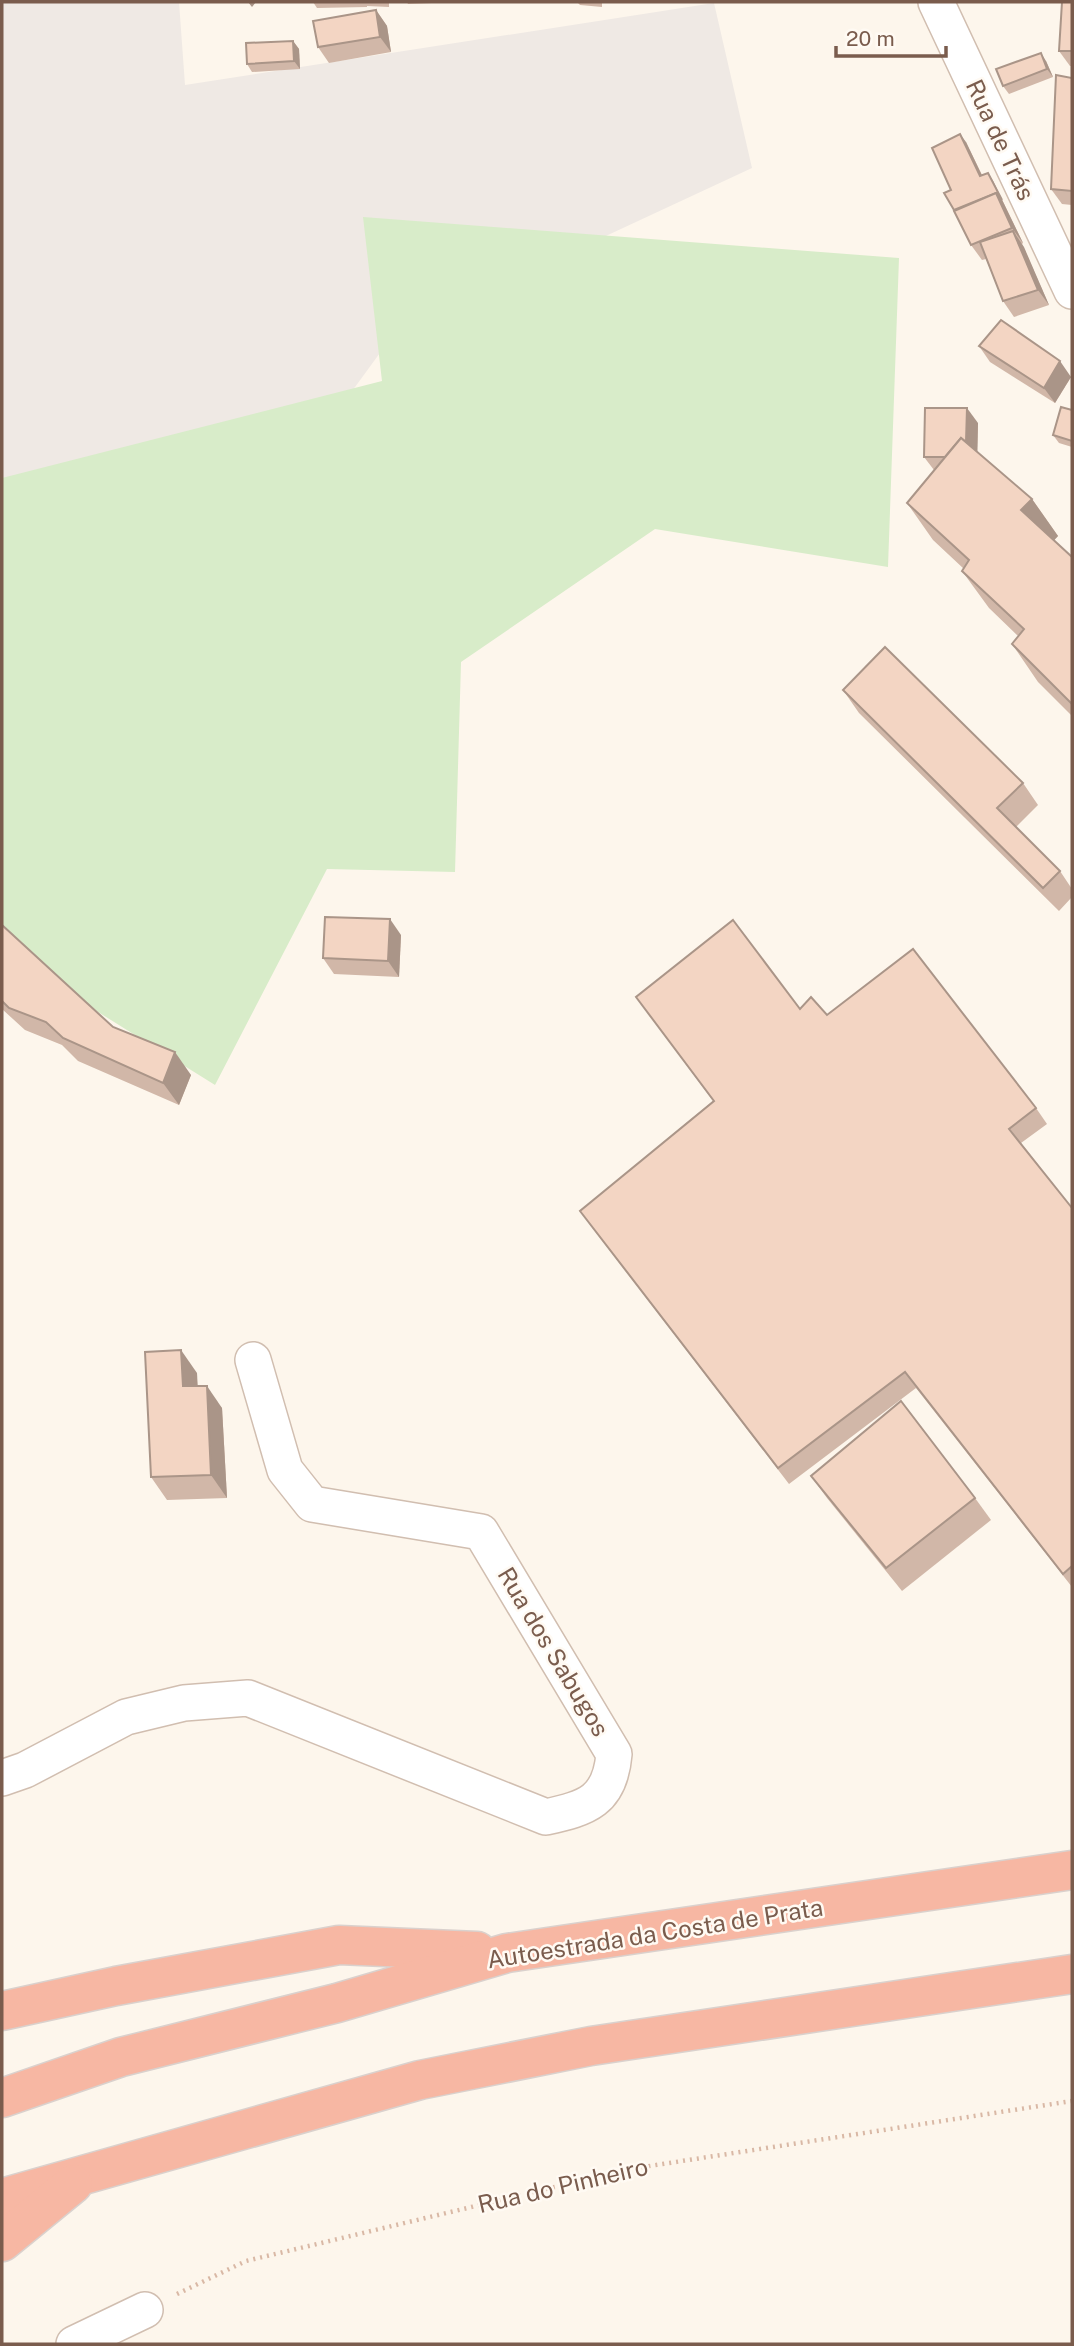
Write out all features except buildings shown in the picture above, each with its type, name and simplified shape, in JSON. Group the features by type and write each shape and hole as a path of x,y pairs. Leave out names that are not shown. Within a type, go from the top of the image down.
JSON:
{"highway":[{"name":"Autoestrada da Costa de Prata","path":"2,2098 121,2057 338,2003 507,1953 1072,1870"},
{"path":"2,2011 116,1986 339,1945 507,1953"},
{"path":"2,2198 89,2171 420,2080 591,2046 1072,1974"},
{"path":"2,2242 89,2171"}],"street":[{"name":"Rua de Trás","path":"936,2 1070,283"},
{"name":"Rua dos Sabugos","path":"2,1777 24,1770 126,1717 184,1703 248,1698 545,1817 578,1810 599,1798 612,1773 614,1754 481,1532 312,1504 285,1470 253,1360"},
{"path":"74,2344 145,2310"}],"path":[{"name":"Rua do Pinheiro","path":"145,2310 246,2260 630,2169 1072,2101"}],"shaded area":[{"path":"2,2 179,2 185,85 714,3 752,168 393,335 331,420 2,479"}],"green space":[{"path":"363,217 899,258 888,567 655,529 461,662 455,872 327,869 215,1085 2,952 2,478 382,381"}]}
